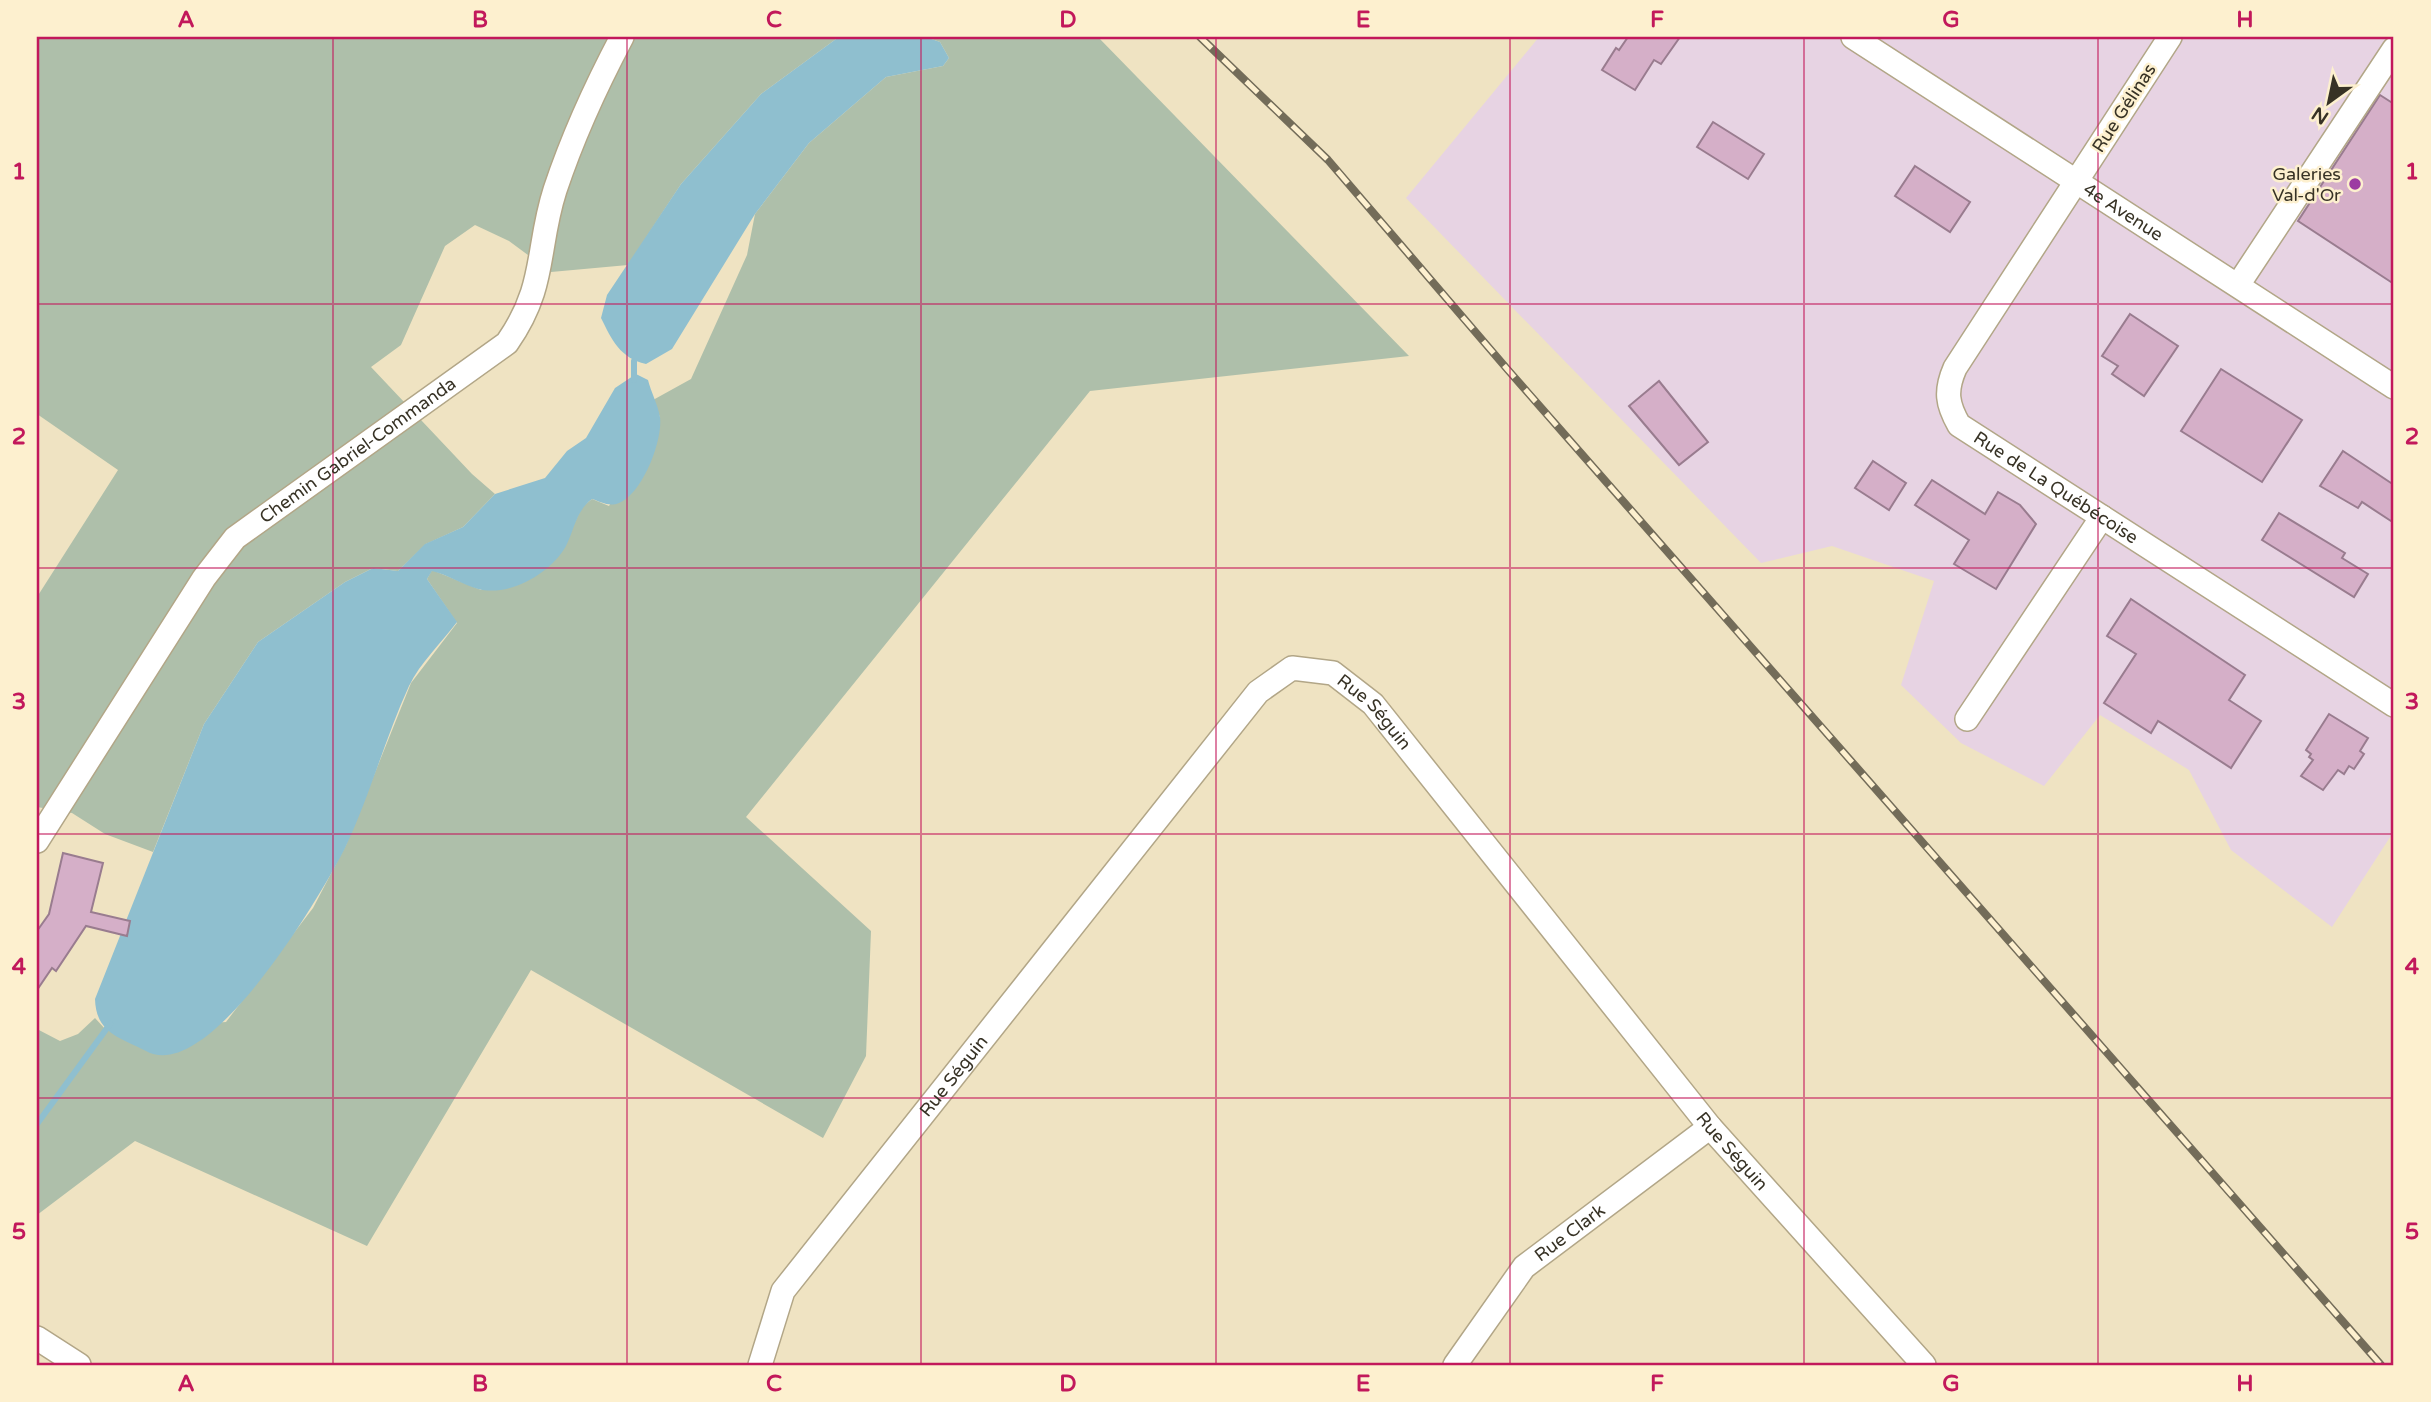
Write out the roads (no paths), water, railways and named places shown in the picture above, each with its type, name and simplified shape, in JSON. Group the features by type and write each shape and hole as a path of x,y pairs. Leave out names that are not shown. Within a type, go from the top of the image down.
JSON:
{"street":[{"name":"Chemin Gabriel-Commanda","path":"37,841 204,578 235,537 507,343 525,317 537,286 554,193 590,97 622,37"},
{"name":"4e Avenue","path":"1853,37 2078,179 2394,387"},
{"name":"Rue Gélinas","path":"2078,179 2170,37"},
{"path":"2238,285 2394,49"},
{"name":"Rue de La Québécoise","path":"2078,179 1955,369 1947,387 1948,406 1959,425 2394,705"},
{"path":"1967,719 2102,517"},
{"name":"Rue Séguin","path":"760,1365 783,1291 1258,692 1292,668 1333,673 1373,705 1710,1127 1924,1365"},
{"name":"Rue Clark","path":"1455,1365 1524,1267 1710,1127"},
{"path":"37,1338 79,1365"}],"water":[{"path":"926,37 940,42 949,58 943,66 886,77 809,143 755,214 672,349 646,364 623,353 601,318 607,295 681,184 761,94 836,39"},
{"path":"636,374 648,380 659,412 660,427 649,466 636,489 627,498 612,504 592,499 579,514 559,556 540,574 516,586 490,591 478,589 432,571 427,579 457,622 425,661 409,686 345,848 289,942 260,980 231,1014 200,1041 172,1054 146,1051 104,1027 96,1010 95,999 204,724 258,642 345,582 373,568 398,571 425,544 463,527 495,494 545,478 567,451 586,438 615,388"}],"waterway":[{"path":"634,361 634,380"},
{"path":"37,1124 110,1024"}],"railway":[{"path":"1200,37 1328,160 1508,370 2381,1365"}],"place":[{"name":"Galeries Val-d'Or","path":"2355,184"}]}
